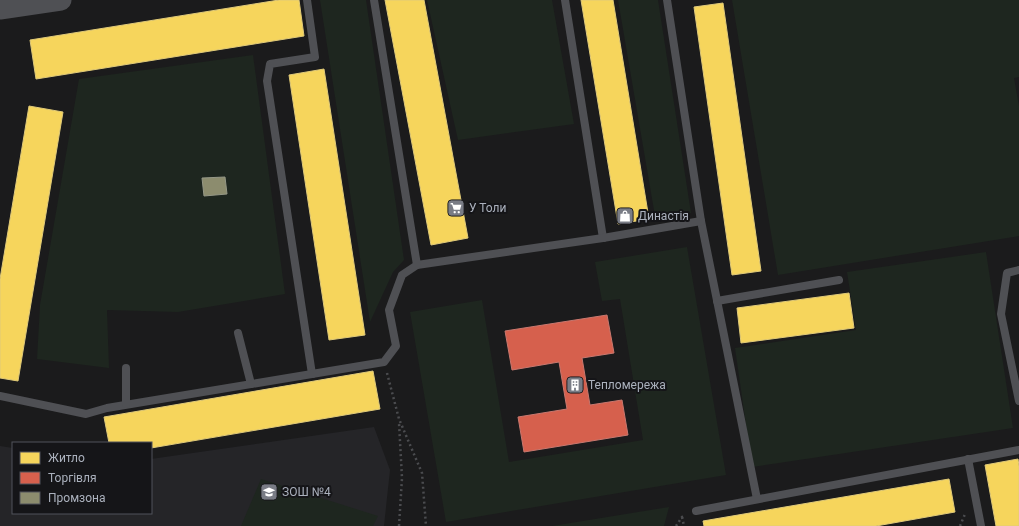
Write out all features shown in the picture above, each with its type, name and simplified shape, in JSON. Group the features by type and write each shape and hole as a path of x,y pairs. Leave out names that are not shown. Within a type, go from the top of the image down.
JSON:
{"street":[{"path":"0,10 62,0"}],"lane":[{"path":"307,0 315,58 270,64 268,81 312,374"},
{"path":"374,0 417,265"},
{"path":"565,0 603,238"},
{"path":"667,0 701,221 757,499"},
{"path":"0,396 86,414 126,404 384,362 396,346 389,310 402,275 417,265 603,238 701,221"},
{"path":"1019,270 1007,273 1001,314 1019,401"},
{"path":"717,301 838,280"},
{"path":"238,333 251,384"},
{"path":"126,368 126,404"},
{"path":"696,511 1019,450"},
{"path":"968,459 981,526"}],"path":[{"path":"384,362 399,420 422,473 426,526"},
{"path":"399,420 402,478 399,526"},
{"path":"682,517 684,526"}],"shaded area":[{"path":"320,0 366,0 404,260 393,272 370,322"},
{"path":"427,0 552,0 574,124 458,140"},
{"path":"618,0 658,0 691,213 655,216"},
{"path":"732,0 1019,0 1019,77 1014,78 1019,106 1019,236 778,275"},
{"path":"253,55 285,294 178,312 107,310 109,368 37,359 40,305 79,79"},
{"path":"687,247 726,475 446,522 410,312 482,300 509,462 643,440 620,299 602,301 595,262"},
{"path":"986,252 1013,428 752,467 735,348 856,330 847,272"},
{"name":"ЗОШ №4","path":"374,427 390,470 384,526 0,526 0,446 12,448 12,514 152,514 152,459"},
{"path":"261,479 378,516 373,526 241,526"},
{"path":"669,507 664,526 552,526"}],"building: Житло":[{"path":"279,0 299,0 304,36 36,79 30,40"},
{"path":"385,0 424,0 468,238 431,245"},
{"path":"581,0 613,0 649,219 618,224"},
{"path":"723,3 761,271 732,275 694,7"},
{"path":"324,69 365,335 329,340 289,75"},
{"path":"29,106 63,112 18,381 0,378 0,279"},
{"path":"849,293 854,328 741,343 737,308"},
{"path":"373,371 380,409 152,448 152,442 109,442 104,417"},
{"path":"1018,459 1019,526 996,526 985,465"},
{"path":"949,479 955,512 876,526 704,526 703,521"}],"building: Торгівля":[{"name":"Тепломережа","path":"607,315 614,353 582,358 590,405 622,400 628,435 524,452 518,417 567,409 559,362 512,370 505,331"}],"building: Промзона":[{"path":"225,177 227,194 204,196 202,178"}],"place":[{"name":"У Толи","path":"456,208"},
{"name":"Династія","path":"625,216"},
{"name":"Тепломережа","path":"575,385"},
{"name":"ЗОШ №4","path":"269,492"}]}
